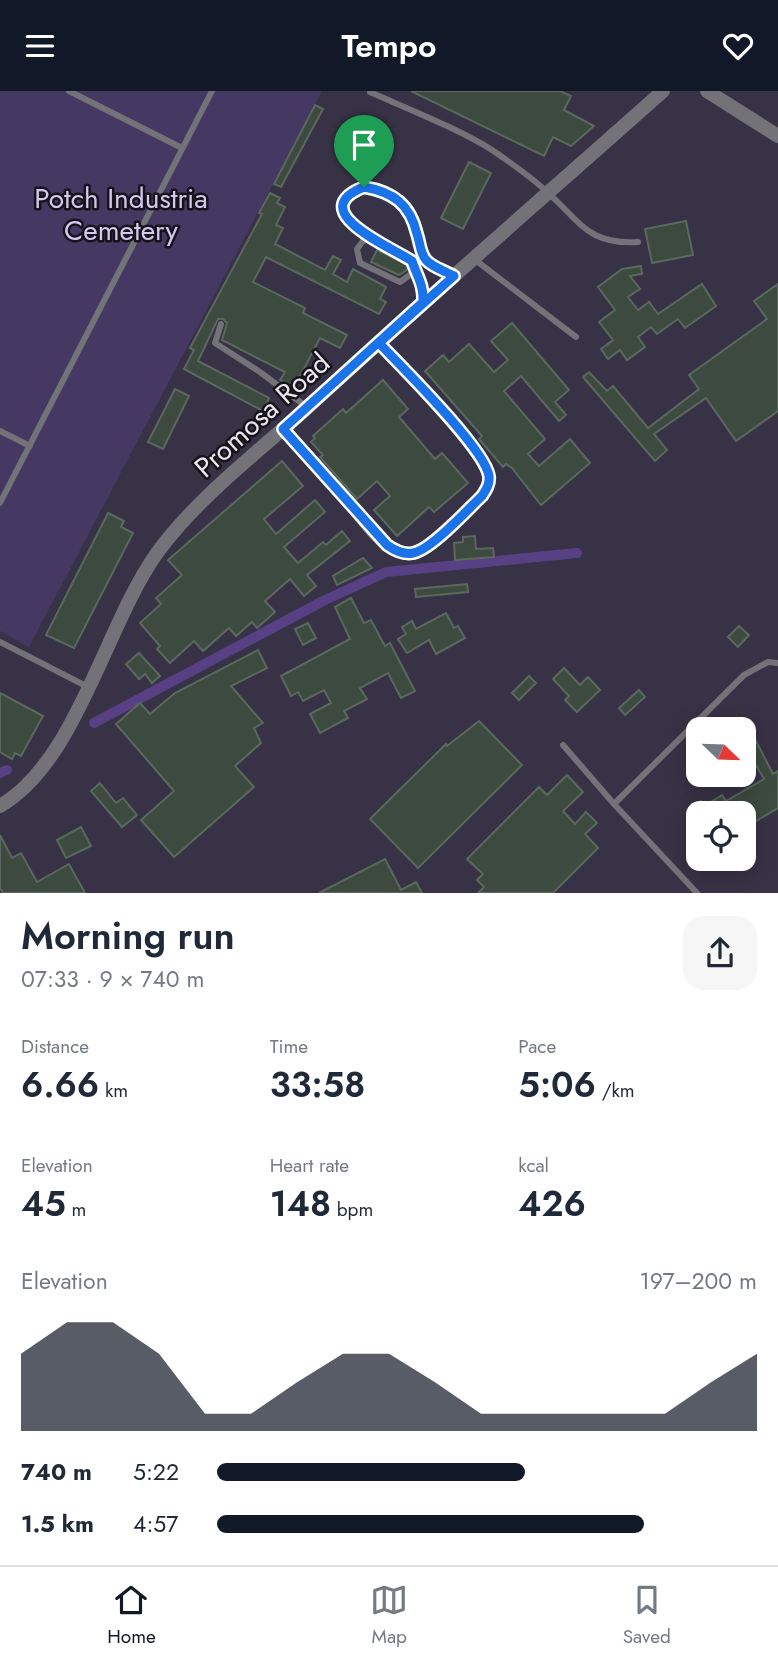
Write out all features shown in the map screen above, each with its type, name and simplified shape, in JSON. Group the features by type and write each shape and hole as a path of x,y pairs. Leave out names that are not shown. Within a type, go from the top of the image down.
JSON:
{"street":[{"name":"Promosa Road","path":"0,806 29,785 61,741 124,612 157,553 188,516 423,302 663,91"},
{"path":"714,94 778,136"},
{"path":"283,429 360,517 393,549 405,554 419,552 444,531 487,488 487,468 468,441 379,343"}],"lane":[{"path":"69,91 182,148"},
{"path":"0,503 212,91"},
{"path":"370,92 491,149 548,193 577,224 594,234 610,241 638,242"},
{"path":"423,302 423,284 414,272 412,261 371,239 351,223 345,213 344,203 351,192 364,187 397,197 415,222 423,256 429,263 454,276"},
{"path":"371,239 363,241 357,249 360,263 400,282 414,272"},
{"path":"474,259 576,337"},
{"path":"221,324 215,343 307,407"},
{"path":"0,431 30,446"},
{"path":"0,642 88,687"},
{"path":"614,804 744,675 768,662 778,663"},
{"path":"563,745 697,893"}],"shaded area":[{"path":"0,91 778,91 778,893 0,893"}],"green space":[{"name":"Potch Industria Cemetery","path":"0,91 322,91 29,647 0,631"}],"building":[{"path":"411,91 560,91 571,96 564,110 594,126 571,146 553,137 544,156"},
{"path":"315,105 323,109 281,187 274,184"},
{"path":"469,162 491,173 463,229 441,218"},
{"path":"270,193 280,198 277,203 285,207 276,225 283,228 275,244 325,270 333,256 341,260 333,274 347,282 353,269 386,287 380,299 386,302 379,314 266,257 253,282 305,308 303,313 347,335 340,348 320,338 294,388 280,380 285,372 222,340 227,323 218,319 198,361 269,398 263,411 184,369 194,350 190,348 262,214 259,213"},
{"path":"686,221 693,255 652,263 645,229"},
{"path":"377,250 408,265 407,270 399,275 371,262"},
{"path":"641,266 642,274 630,276 640,289 628,297 638,310 649,302 658,314 702,284 716,306 685,328 678,319 657,334 651,327 638,337 645,347 627,360 620,350 608,359 601,349 613,340 599,322 615,310 598,287 622,269"},
{"path":"778,284 778,411 736,441 706,398 654,434 667,450 655,461 583,377 589,372 607,391 613,386 648,428 699,389 689,375 767,319 754,301"},
{"path":"512,323 569,390 555,402 566,415 559,421 521,376 504,391 545,439 528,454 539,466 570,439 590,463 541,505 512,468 506,464 503,467 479,439 482,436 425,371 443,355 449,362 469,344 494,372 508,360 491,341"},
{"path":"383,380 408,409 399,417 435,459 442,453 468,483 434,512 429,507 397,536 374,510 390,496 377,481 357,499 320,457 323,455 311,442 315,438 313,436 343,409 346,413"},
{"path":"175,389 189,396 163,449 148,442"},
{"path":"282,461 303,486 264,519 276,534 315,500 325,512 284,547 298,563 323,542 326,545 342,531 350,541 307,575 316,586 304,596 290,579 265,601 275,612 257,628 252,622 236,636 229,628 203,651 194,641 170,663 157,649 160,646 140,623 161,604 156,598 182,575 168,560"},
{"path":"108,513 124,521 121,527 133,533 74,648 46,635"},
{"path":"475,536 476,549 493,548 494,557 455,560 454,543 463,542 463,537"},
{"path":"363,558 372,568 337,585 333,576"},
{"path":"467,584 468,592 416,597 415,589"},
{"path":"351,598 364,623 371,620 385,646 390,643 415,691 401,698 388,673 360,688 367,699 344,711 348,718 320,733 310,714 331,703 324,690 303,701 298,692 291,696 281,676 350,639 335,607"},
{"path":"446,613 454,628 458,626 465,638 436,654 429,640 407,653 398,639 406,634 402,627 412,621 416,629"},
{"path":"308,623 316,638 303,645 295,629"},
{"path":"739,626 749,635 738,647 728,637"},
{"path":"258,650 267,668 231,686 263,723 254,728 261,743 235,766 254,787 174,857 141,820 174,791 116,724 140,703 150,714 175,693"},
{"path":"139,653 160,676 152,683 145,674 139,679 126,664"},
{"path":"564,668 580,685 588,677 600,690 577,712 565,700 569,696 553,679"},
{"path":"529,676 536,683 519,700 512,693"},
{"path":"639,690 645,697 625,715 619,708"},
{"path":"0,693 43,716 21,756 15,753 12,759 0,752"},
{"path":"479,721 522,765 418,868 370,819 446,744 447,746"},
{"path":"756,741 773,774 778,771 778,808 756,821 756,801 726,801 750,787 756,787 756,784 764,779 756,765"},
{"path":"567,775 583,792 563,811 575,824 586,812 597,823 585,834 598,848 553,893 478,893 484,887 477,880 483,874 467,859 539,787 547,795"},
{"path":"100,783 116,803 123,798 137,815 122,827 91,791"},
{"path":"722,795 726,801 712,801"},
{"path":"81,827 91,846 66,858 57,840"},
{"path":"0,835 12,858 21,853 37,882 69,864 85,893 3,893 0,888"},
{"path":"385,859 401,890 416,882 422,893 319,893"}],"waterway":[{"path":"94,723 323,601 386,572 577,553"},
{"path":"0,773 7,770"}],"route":[{"path":"364,187 397,197 415,222 423,256 429,263 454,276 379,343 468,441 487,468 489,476 482,496 424,549 411,554 398,552 387,545 283,429 423,302 423,284 414,272 412,261 371,239 351,223 345,213 344,203 351,192 364,187"}]}
